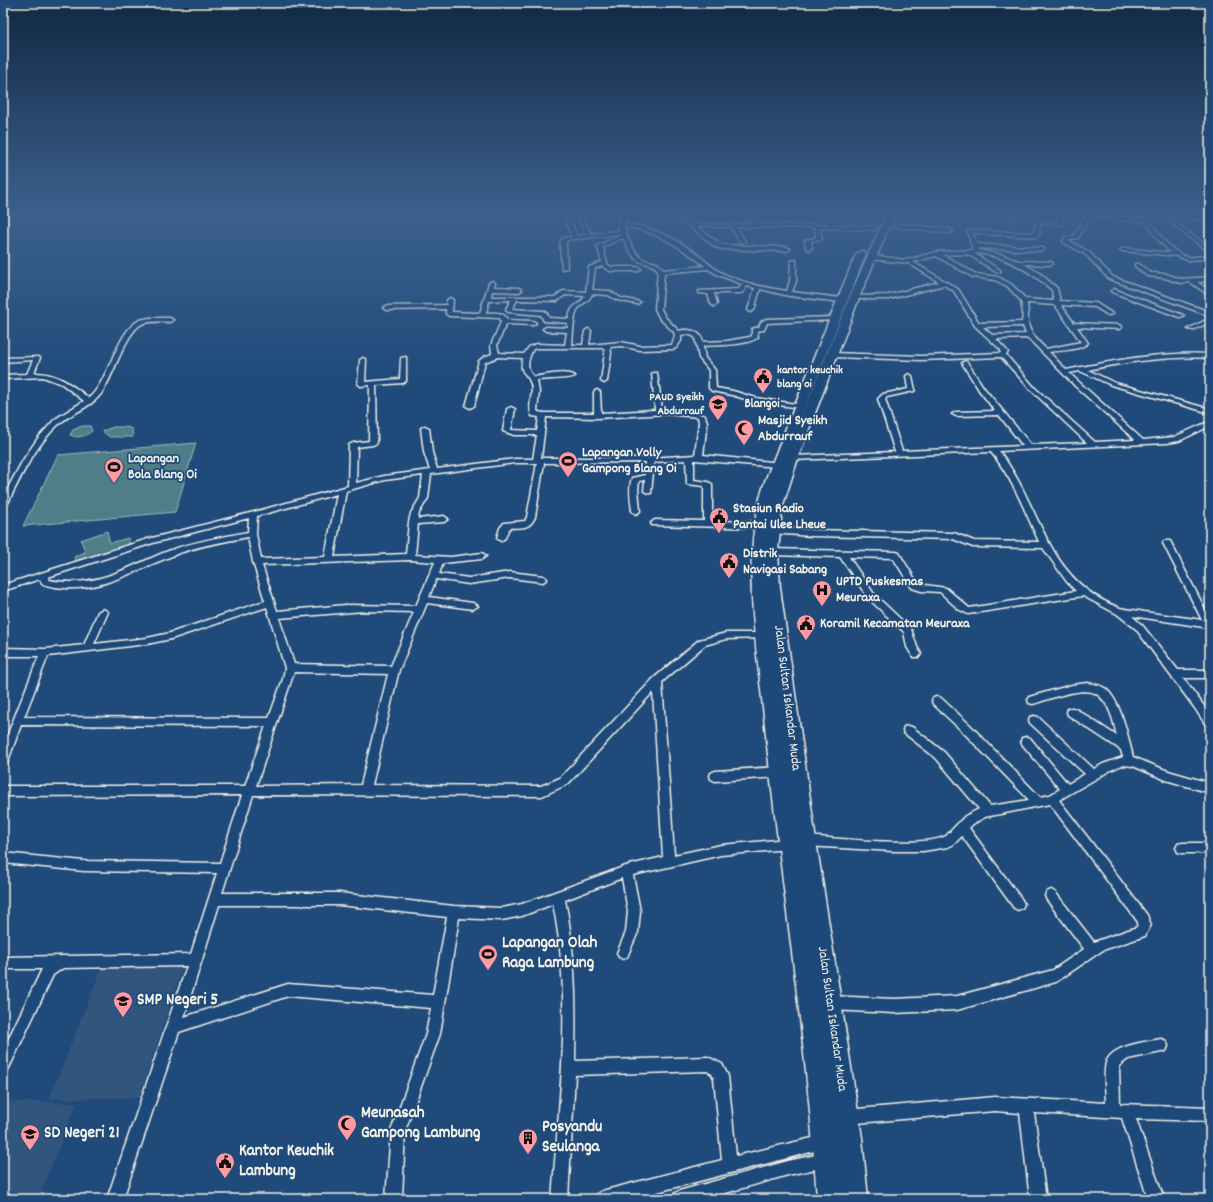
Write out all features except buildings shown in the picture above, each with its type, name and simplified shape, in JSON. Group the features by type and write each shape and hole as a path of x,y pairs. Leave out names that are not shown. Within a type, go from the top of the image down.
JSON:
{"highway":[{"name":"Jalan Sultan Iskandar Muda","path":"855,1199 849,1137 830,1003 797,843 779,772 759,588 766,528 775,508 792,458 832,355 847,299 860,271"},
{"name":"Jalan Sultan Iskandar Muda","path":"830,1199 827,1151 797,843 789,704 772,588 771,552 766,528 764,506 777,466 834,318 847,299 862,271"}],"street":[{"path":"568,347 575,308 587,299 590,293 592,271"},
{"path":"673,271 662,272 658,310 662,318 675,328 678,334 676,344 670,348 640,348 621,344 597,347 532,347 527,356 525,371 533,379 535,385 533,410 535,414 598,416 685,412 701,416 703,422 700,457"},
{"path":"715,271 724,276 746,283 789,294 847,299 892,296 919,288 945,283"},
{"path":"789,294 793,281 793,271"},
{"path":"925,271 956,290 977,324 1005,352 1003,355 1034,389 1094,445"},
{"path":"967,271 975,276 1000,279 1009,284 1024,301 1026,313 1025,324 1030,336 1064,372 1142,443"},
{"path":"1035,271 1056,289 1058,302 1062,311 1084,344 1044,351"},
{"path":"1105,271 1112,278 1126,284 1210,314"},
{"path":"1144,271 1149,275 1166,276 1180,281 1210,279"},
{"path":"1192,281 1210,294"},
{"path":"701,292 741,291 746,283"},
{"path":"1126,284 1112,292 1181,316"},
{"path":"482,315 491,286 519,290"},
{"path":"751,310 758,286"},
{"path":"711,292 714,304"},
{"path":"572,321 546,320 544,313 510,311 508,309 515,299 518,298 557,299 563,293 607,293 619,300 637,302"},
{"path":"487,299 510,299"},
{"path":"450,300 450,314 500,315 503,317 504,322 494,345 496,356"},
{"path":"1024,301 1098,305 1110,314"},
{"path":"386,308 450,307"},
{"path":"700,344 727,343 752,339 754,337 754,330 762,329 763,323 766,321 834,318"},
{"path":"3,505 28,458 42,436 66,415 89,401 100,391 135,326 144,322 170,320"},
{"path":"1191,329 1210,320"},
{"path":"504,322 533,323"},
{"path":"977,324 1025,324"},
{"path":"1072,326 1119,327"},
{"path":"546,329 571,330"},
{"path":"586,346 588,331"},
{"path":"678,334 684,332 696,334 699,337 702,358 712,370 712,390 738,394 755,400 801,406"},
{"path":"990,337 1030,336"},
{"path":"604,381 608,352 607,346"},
{"path":"832,355 914,358 1003,355"},
{"path":"1064,372 1117,362 1192,355 1210,356"},
{"path":"470,406 482,361 496,356 527,356"},
{"path":"3,360 37,358 30,374"},
{"path":"363,360 361,384 403,381 404,358"},
{"path":"965,364 981,389 1029,448"},
{"path":"1081,369 1113,384 1210,411"},
{"path":"3,377 30,374 44,375 64,383 89,401"},
{"path":"655,374 659,412"},
{"path":"533,379 550,376 572,376"},
{"path":"899,454 881,399 885,395 912,390 909,376"},
{"path":"352,487 353,446 373,443 373,383"},
{"path":"597,392 598,416"},
{"path":"511,409 507,431 514,433 540,433"},
{"path":"956,414 1001,413"},
{"path":"501,538 504,528 507,525 526,524 531,517 539,460 542,415"},
{"path":"792,458 1142,443 1172,440 1209,425"},
{"path":"410,557 415,513 424,495 431,471 425,428"},
{"path":"994,450 1005,464 1016,483 1045,545 1070,580 1084,593 1119,611 1139,627 1210,722"},
{"path":"3,588 151,542 384,478 492,463 539,460 650,460 700,457 777,466"},
{"path":"690,458 690,482 708,484 708,524"},
{"path":"648,491 650,460"},
{"path":"636,511 634,489 635,480 649,476"},
{"path":"329,559 342,490"},
{"path":"115,1199 174,1027 249,791 288,679 290,668 257,562 252,534 253,515"},
{"path":"413,522 444,518"},
{"path":"655,523 708,524 811,533 954,536 973,544 1045,545"},
{"path":"43,575 46,582 56,584 90,584 105,582 121,577 173,553 188,548 252,534"},
{"path":"1167,544 1209,625"},
{"path":"771,552 896,555 914,586 942,590 949,594 968,611 1084,593"},
{"path":"842,553 871,596 908,631 912,648 916,654"},
{"path":"257,562 410,557 451,560 482,556"},
{"path":"365,790 394,670 440,560"},
{"path":"433,576 469,581 510,575 543,579"},
{"path":"423,600 473,606"},
{"path":"3,652 45,653 147,641 171,636 269,603"},
{"path":"273,615 311,610 419,609"},
{"path":"1119,611 1209,625"},
{"path":"87,648 103,612"},
{"path":"3,791 542,791 564,781 657,681 702,642 726,636 765,635"},
{"path":"3,761 17,721 45,653"},
{"path":"290,668 394,670"},
{"path":"1175,674 1210,674"},
{"path":"657,681 669,861"},
{"path":"1033,700 1079,688 1091,687 1098,689 1105,694 1112,706 1129,761"},
{"path":"937,701 966,728 1038,802"},
{"path":"1072,712 1125,747"},
{"path":"1034,720 1093,775"},
{"path":"17,721 273,722"},
{"path":"908,730 940,755 988,811"},
{"path":"1026,741 1067,790"},
{"path":"214,899 339,899 454,912 502,914 522,910 626,871 721,850 797,843 923,846 944,843 950,840 969,820 988,811 1052,799 1117,763 1129,761 1142,764 1166,775 1210,788"},
{"path":"715,776 779,772"},
{"path":"830,1003 894,1006 957,1003 1056,976 1100,945 1141,932 1145,925 1143,919 1052,799"},
{"path":"962,827 1018,904"},
{"path":"1182,848 1210,848"},
{"path":"3,858 84,866 224,868"},
{"path":"623,953 632,932 634,911 626,871"},
{"path":"1051,896 1093,950"},
{"path":"558,897 565,930 570,985 568,1068 560,1199"},
{"path":"394,1199 398,1131 433,1034 454,912"},
{"path":"3,963 195,960"},
{"path":"3,1065 48,970 61,962"},
{"path":"174,1027 288,990 439,1002"},
{"path":"1156,1199 1120,1112 1112,1064 1115,1058 1122,1055 1161,1046"},
{"path":"568,1068 708,1064 717,1069 721,1076 730,1165"},
{"path":"679,1199 788,1168 827,1151 849,1137 996,1104 1120,1112 1210,1114"},
{"path":"1026,1107 1038,1199"},
{"path":"824,1119 849,1137"},
{"path":"602,1199 730,1165 827,1151"}],"shaded area":[{"name":"SMP Negeri 5","path":"187,953 139,1098 49,1099 107,954"},
{"name":"SD Negeri 21","path":"3,1101 77,1103 38,1199 3,1199"}],"green space":[{"path":"82,426 90,426 92,431 82,436 76,437 70,435 73,430"},
{"path":"114,427 126,427 132,429 133,437 110,437 102,431"},
{"name":"Lapangan Bola Blang Oi","path":"196,443 175,512 23,526 58,455"},
{"path":"107,531 110,543 128,538 130,544 76,562 74,557 85,552 81,540"}],"place":[{"name":"kantor keuchik blang oi","path":"763,394"},
{"name":"PAUD Syeikh Abdurrauf","path":"718,421"},
{"name":"Masjid Syeikh Abdurrauf","path":"744,446"},
{"name":"Lapangan Volly Gampong Blang Oi","path":"568,478"},
{"name":"Lapangan Bola Blang Oi","path":"114,484"},
{"name":"Stasiun Radio Pantai Ulee Lheue","path":"719,534"},
{"name":"Distrik Navigasi Sabang","path":"729,579"},
{"name":"UPTD Puskesmas Meuraxa","path":"822,607"},
{"name":"Koramil Kecamatan Meuraxa","path":"806,641"},
{"name":"Lapangan Olah Raga Lambung","path":"488,971"},
{"name":"SMP Negeri 5","path":"123,1018"},
{"name":"Meunasah Gampong Lambung","path":"347,1141"},
{"name":"SD Negeri 21","path":"30,1151"},
{"name":"Posyandu Seulanga","path":"528,1155"},
{"name":"Kantor Keuchik Lambung","path":"225,1179"}],"district":[{"name":"Blangoi","path":"762,404"}]}
